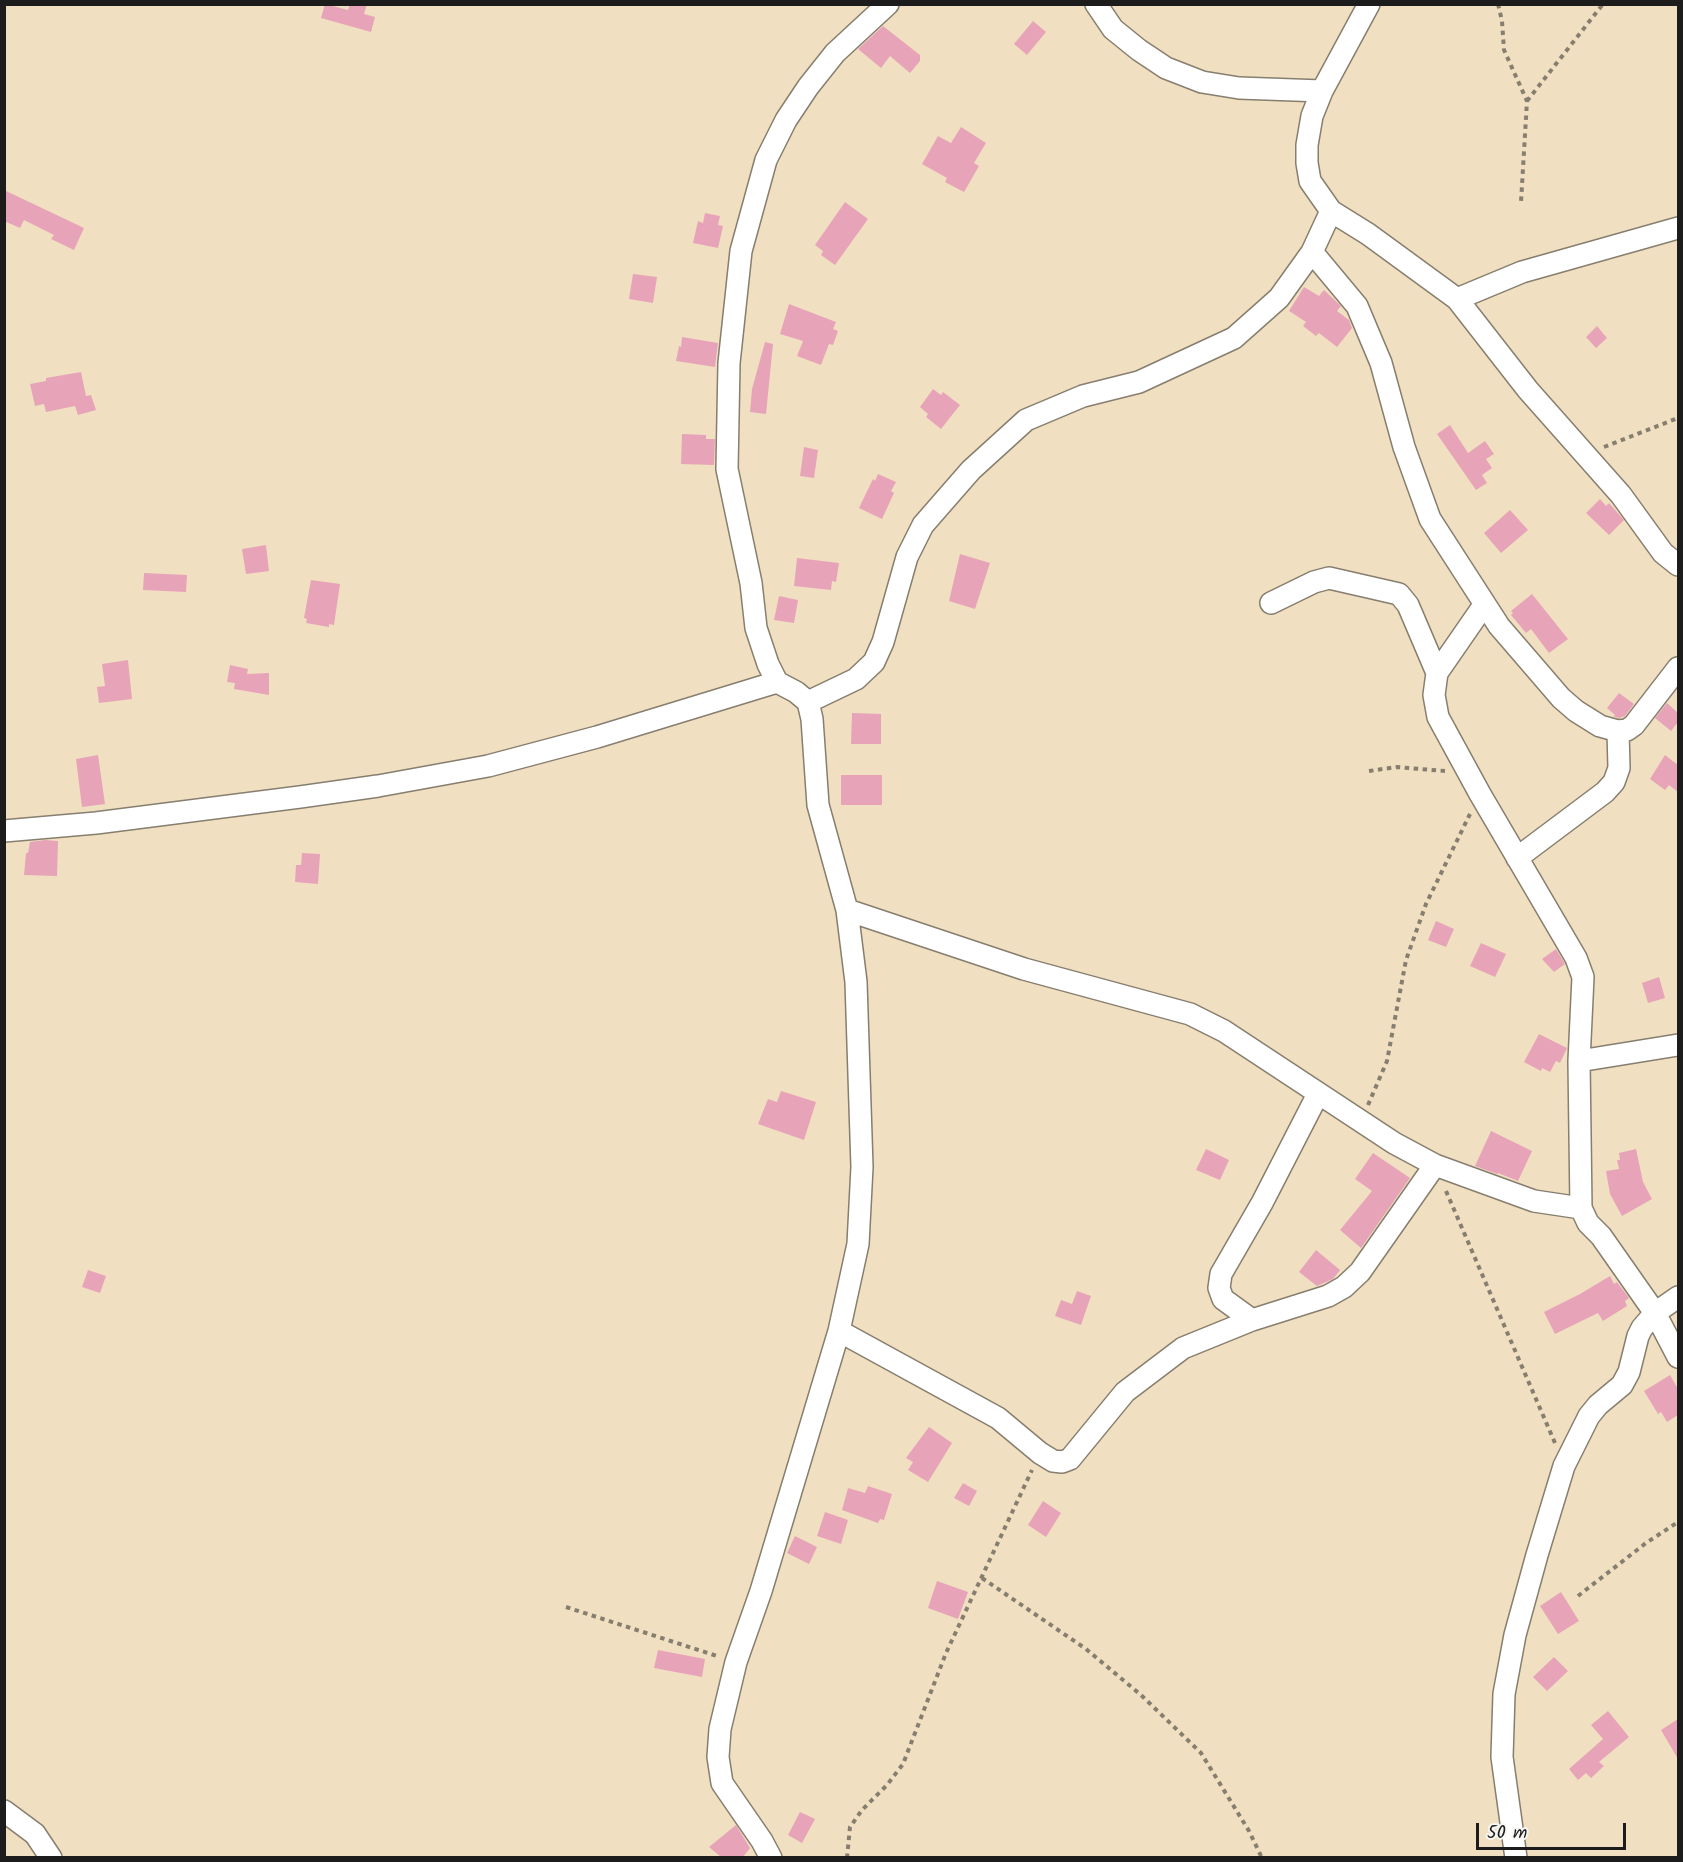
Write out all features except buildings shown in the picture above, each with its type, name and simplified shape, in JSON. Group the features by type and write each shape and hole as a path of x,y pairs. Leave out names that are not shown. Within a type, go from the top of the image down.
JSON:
{"street":[{"path":"771,1857 722,1783 718,1757 720,1729 736,1662 761,1591 840,1331 858,1244 862,1167 856,982 847,910 818,805 812,719 808,702 796,692 777,682 768,664 756,628 751,583 727,469 729,363 741,251 766,160 786,120 808,87 835,53 888,4"},
{"path":"1096,4 1113,29 1138,50 1166,68 1202,82 1239,88 1322,91"},
{"path":"1369,4 1322,91 1312,117 1307,145 1310,181 1331,211 1368,234 1457,299 1528,390 1621,495 1663,553 1678,565"},
{"path":"808,702 856,679 874,662 883,642 907,557 923,525 971,470 1026,420 1083,396 1138,382 1234,338 1279,298 1312,252 1331,211"},
{"path":"1457,299 1522,272 1678,228"},
{"path":"1312,252 1357,306 1381,363 1404,447 1430,519 1499,626 1561,698 1576,711 1600,726 1618,731 1627,730 1634,725 1678,668"},
{"path":"1271,603 1314,582 1329,578 1398,594 1408,605 1437,673"},
{"path":"1484,605 1437,673 1434,695 1438,717 1480,794 1576,958 1583,977 1579,1061 1581,1208 1588,1223 1601,1236 1655,1313 1678,1357"},
{"path":"4,831 96,823 311,795 378,786 488,766 597,737 777,682"},
{"path":"1517,858 1605,792 1614,782 1618,768 1618,731"},
{"path":"847,910 1024,969 1190,1014 1224,1031 1394,1143 1435,1165 1534,1201 1581,1208"},
{"path":"1579,1061 1678,1045"},
{"path":"1252,1320 1224,1299 1219,1288 1221,1274 1262,1203 1318,1094"},
{"path":"840,1331 998,1418 1040,1453 1053,1461 1062,1462 1070,1459 1125,1392 1183,1348 1252,1320 1328,1296 1344,1287 1360,1272 1435,1165"},
{"path":"1516,1857 1502,1757 1504,1694 1515,1635 1537,1555 1564,1466 1589,1416 1598,1405 1622,1385 1629,1372 1642,1328 1655,1313 1678,1298"},
{"path":"4,1810 35,1834 51,1857"}],"path":[{"path":"1498,4 1504,50 1527,101 1521,202"},
{"path":"1527,101 1604,4"},
{"path":"1585,454 1678,418"},
{"path":"1369,771 1397,767 1469,774"},
{"path":"1361,1122 1387,1061 1406,960 1426,904 1480,794"},
{"path":"1435,1165 1564,1466"},
{"path":"847,1857 850,1827 903,1764 946,1653 1040,1453"},
{"path":"1578,1596 1646,1543 1678,1522"},
{"path":"982,1578 1086,1649 1141,1695 1201,1753 1249,1831 1262,1857"},
{"path":"566,1607 736,1662"}]}
